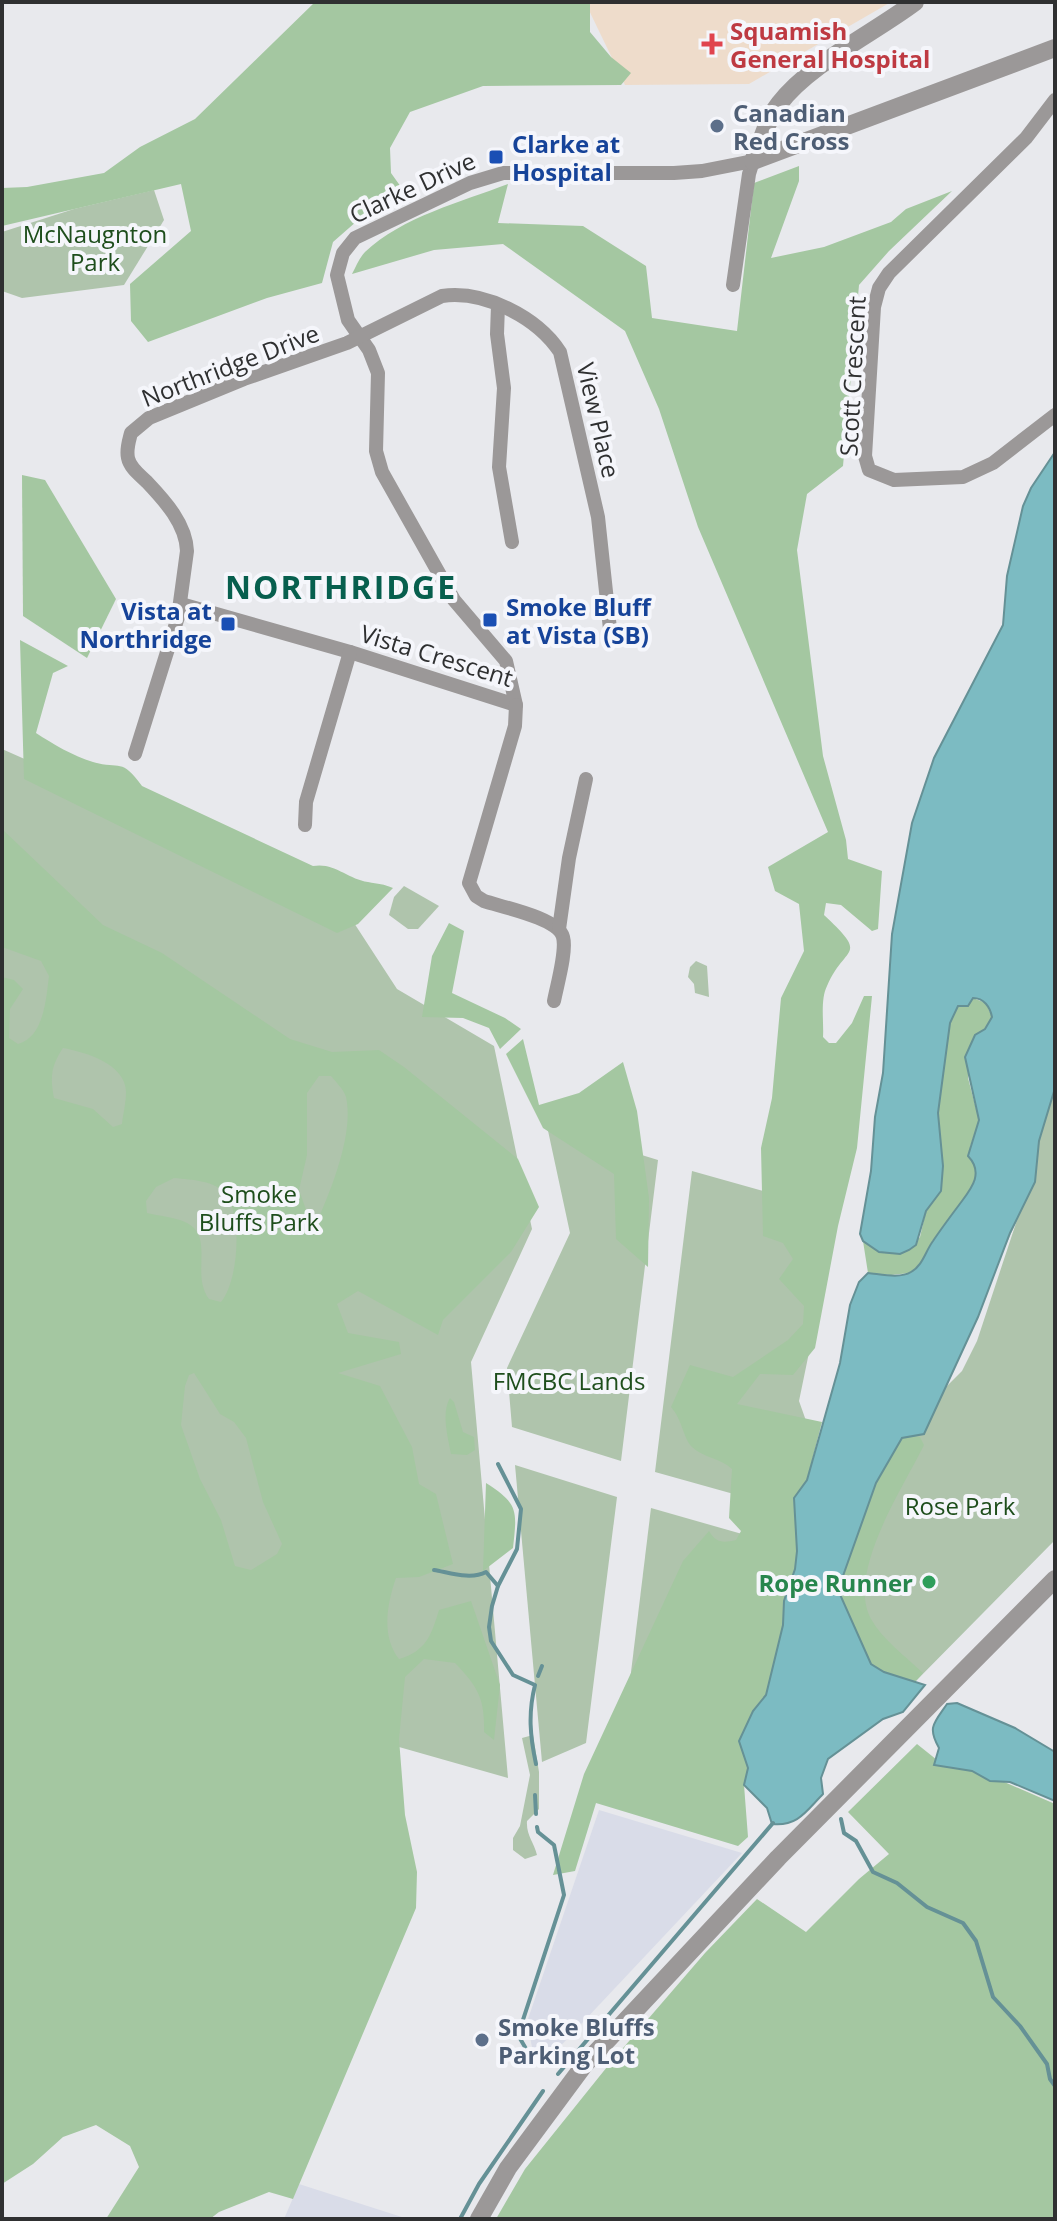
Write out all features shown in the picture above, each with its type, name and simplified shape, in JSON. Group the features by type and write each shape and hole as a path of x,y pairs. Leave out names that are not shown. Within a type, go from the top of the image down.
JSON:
{"street":[{"path":"733,285 749,174 770,117 789,93 816,70 915,2"},
{"name":"Clarke Drive","path":"360,337 343,307 337,275 339,262 349,244 382,223 470,183 503,173 674,173 753,161 1055,48"},
{"name":"Scott Crescent","path":"1055,100 1026,138 889,273 879,288 874,307 865,456 869,470 894,480 963,477 993,463 1055,415"},
{"name":"View Place","path":"360,337 442,296 454,295 498,305 546,334 564,360 598,517 610,629"},
{"path":"498,305 497,334 504,388 499,467 512,542"},
{"name":"Northridge Drive","path":"135,754 181,604 187,543 177,519 131,466 127,456 131,433 149,418 198,397 360,337"},
{"name":"Vista Crescent","path":"360,337 378,373 376,451 382,472 454,600 506,661 516,705"},
{"name":"Vista Crescent","path":"181,604 350,652 516,705"},
{"path":"305,825 306,802 350,652"},
{"path":"516,705 515,726 470,873 471,890 484,901 545,921 559,929"},
{"path":"554,1001 564,941 559,929 569,858 586,779"},
{"path":"479,2219 508,2168 585,2064 778,1858 1055,1579"}],"shaded area":[{"name":"Squamish General Hospital","path":"585,2 891,2 749,84 625,85"},
{"path":"599,1810 742,1853 552,2055 532,2047 527,2022"},
{"path":"299,2184 408,2219 284,2219"}],"green space":[{"path":"315,2 590,2 590,32 611,57 631,73 621,85 483,86 410,112 390,148 391,173 406,194 357,221 333,242 322,283 267,298 148,342 131,321 130,284 191,231 181,184 2,226 2,188 27,187 104,173 140,147 195,119"},
{"path":"799,166 799,181 771,258 824,247 891,222 906,209 952,191 889,251 859,285 843,466 807,494 797,550 823,756 846,840 848,859 882,871 878,929 872,931 841,905 826,903 824,915 846,938 850,951 825,992 823,1037 829,1043 836,1043 852,1023 864,996 872,996 857,1148 838,1226 815,1348 793,1375 760,1374 737,1404 822,1422 807,1480 794,1498 795,1569 784,1601 783,1625 766,1696 753,1711 739,1741 748,1768 744,1785 748,1837 738,1846 596,1803 575,1871 553,1875 584,1774 683,1561 709,1531 714,1538 724,1542 736,1540 741,1531 729,1518 732,1469 692,1447 671,1407 690,1365 733,1377 788,1340 803,1324 804,1306 779,1279 793,1259 783,1243 763,1236 761,1148 772,1098 781,998 804,951 799,904 775,891 768,867 828,832 698,527 659,409 625,331 503,244 434,250 352,274 365,252 396,229 508,184 498,223 583,226 646,266 652,318 737,331 754,183"},
{"name":"McNaugnton Park","path":"154,190 164,220 124,285 22,298 2,291 2,232 74,209"},
{"path":"22,475 45,480 116,599 87,658 23,616"},
{"path":"20,640 68,666 53,673 36,733 86,759 125,768 142,786 313,866 328,866 361,880 393,888 358,924 337,933 24,779"},
{"name":"Smoke Bluffs Park","path":"2,749 257,862 343,906 397,989 494,1046 532,1229 471,1362 508,1778 2,1634"},
{"name":"Smoke Bluffs Park","path":"2,829 103,925 162,953 290,1039 332,1052 379,1050 404,1067 518,1159 539,1207 511,1252 443,1320 438,1335 358,1291 337,1304 348,1333 399,1342 401,1354 338,1373 380,1386 412,1447 419,1484 436,1494 453,1564 419,1577 396,1578 387,1620 393,1650 399,1659 416,1652 426,1641 439,1610 471,1601 500,1685 494,1740 484,1732 478,1694 455,1663 424,1659 405,1677 399,1739 405,1815 417,1872 416,1908 293,2199 269,2192 219,2212 210,2219 106,2219 139,2167 130,2146 96,2125 63,2137 33,2164 2,2184 2,977 14,980 23,989 10,1009 9,1038 18,1044 27,1040 38,1025 45,1006 49,976 41,961 2,947","holes":["63,1048 82,1053 103,1061 119,1074 126,1092 122,1124 113,1127 93,1109 54,1098 52,1072","319,1076 331,1076 345,1094 348,1111 340,1160 318,1219 309,1218 299,1190 307,1155 307,1093","174,1178 188,1179 216,1186 226,1195 235,1218 236,1249 231,1280 221,1302 209,1299 204,1289 201,1246 194,1228 181,1220 147,1213 146,1201 156,1187","194,1373 220,1414 234,1422 246,1438 263,1502 282,1544 277,1554 251,1570 235,1566 221,1520 200,1479 181,1425 189,1375"]},
{"path":"404,886 439,906 418,929 408,929 389,915 394,897"},
{"path":"449,923 464,931 452,993 521,1029 500,1049 489,1028 463,1018 422,1017 432,956"},
{"path":"696,961 707,966 709,997 695,993 694,984 688,977 690,967"},
{"path":"973,998 986,1003 992,1017 985,1030 975,1035 968,1078 979,1120 970,1147 976,1172 973,1186 969,1196 931,1243 922,1263 910,1273 868,1273 863,1241 879,1252 909,1250 920,1237 926,1211 941,1191 943,1166 938,1113 950,1023 958,1006"},
{"name":"Rose Park","path":"1055,1015 1055,1540 910,1687 866,1664 837,1604","holes":["1017,1220 977,1341 962,1371 945,1388"]},
{"path":"523,1039 539,1105 579,1093 623,1062 637,1111 649,1198 648,1267 616,1239 614,1174 543,1128 506,1054"},
{"name":"FMCBC Lands","path":"547,1126 658,1160 621,1461 512,1427 507,1368 570,1233"},
{"path":"692,1171 838,1212 799,1401 810,1432 780,1507 655,1472"},
{"path":"450,1398 463,1432 474,1437 475,1450 467,1455 451,1454 446,1418"},
{"path":"920,1437 924,1445 880,1531 866,1578 865,1600 871,1619 882,1634 923,1673 915,1682 884,1672 871,1664 838,1590 876,1483 902,1438"},
{"name":"FMCBC Lands","path":"515,1465 617,1497 586,1743 542,1762"},
{"path":"486,1483 510,1503 515,1525 513,1548 483,1571"},
{"path":"651,1508 777,1544 628,1697"},
{"path":"533,1735 539,1772 539,1809 527,1821 527,1826 537,1855 525,1859 513,1850 513,1838 520,1826 530,1775 522,1738"},
{"path":"917,1744 937,1760 1002,1781 1055,1804 1055,2219 496,2219 525,2169 611,2062 705,1953 757,1899 806,1932 889,1854 848,1812"}],"water":[{"path":"1055,452 1055,1088 1039,1141 1035,1182 1010,1233 978,1317 924,1434 902,1438 876,1483 838,1590 871,1664 884,1672 925,1685 903,1712 883,1719 828,1759 821,1778 823,1794 807,1811 789,1823 772,1824 767,1808 744,1785 748,1768 739,1741 753,1711 766,1695 783,1625 784,1601 795,1569 794,1498 807,1480 840,1363 850,1305 859,1282 868,1273 901,1275 918,1266 967,1194 976,1175 968,1156 979,1120 965,1057 975,1035 985,1029 992,1017 986,1004 973,998 968,1006 958,1006 950,1023 938,1113 943,1166 941,1191 926,1211 916,1245 909,1250 900,1254 879,1252 863,1241 860,1234 883,1073 892,934 912,823 934,758 1003,625 1007,576 1023,506"},
{"path":"957,1703 1015,1728 1055,1752 1055,1801 1010,1782 990,1781 972,1771 934,1765 939,1748 933,1735 934,1725 947,1704"}],"waterway":[{"path":"498,1464 521,1509 517,1549 498,1586 489,1627 491,1641 513,1675 535,1685 531,1724 536,1764"},
{"path":"434,1570 467,1576 486,1572 498,1586"},
{"path":"538,1676 542,1666"},
{"path":"535,1795 536,1814"},
{"path":"841,1819 844,1833 856,1841 873,1872 897,1883 927,1907 963,1923 976,1941 993,1997 1020,2026 1047,2064 1055,2086"},
{"path":"558,2074 773,1823"},
{"path":"537,1827 538,1832 554,1845 564,1895 518,2035 529,2054 563,2064"},
{"path":"460,2219 479,2184 543,2091"}],"place":[{"name":"Squamish General Hospital","path":"712,44"},
{"name":"Canadian Red Cross","path":"717,126"},
{"name":"Clarke at Hospital","path":"496,157"},
{"name":"Smoke Bluff at Vista (SB)","path":"490,620"},
{"name":"Vista at Northridge","path":"228,624"},
{"name":"Rope Runner","path":"929,1582"},
{"name":"Smoke Bluffs Parking Lot","path":"482,2040"}],"district":[{"name":"NORTHRIDGE","path":"341,586"}]}
